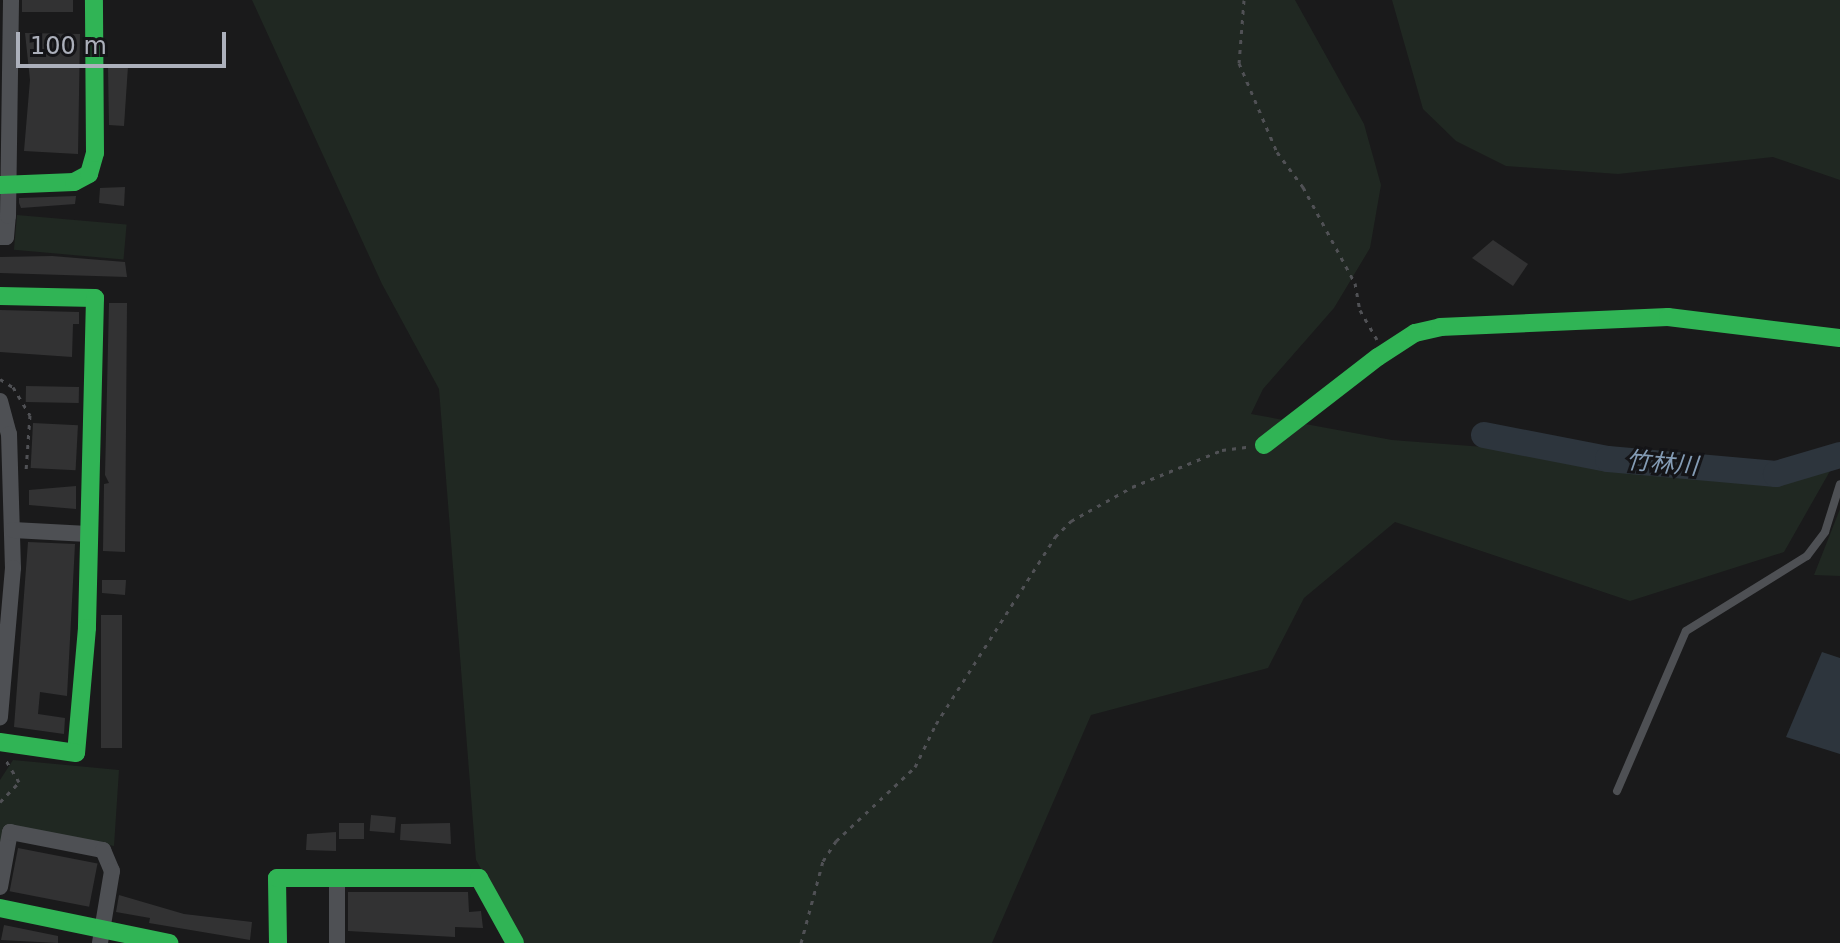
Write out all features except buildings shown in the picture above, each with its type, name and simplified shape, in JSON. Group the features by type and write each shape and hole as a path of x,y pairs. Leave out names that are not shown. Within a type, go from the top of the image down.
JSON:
{"street":[{"path":"0,237 6,237 4,185 11,0"},
{"path":"4,185 74,182 89,174 95,153 94,0"},
{"path":"0,296 95,298 88,534 76,753 0,742"},
{"path":"1264,445 1386,352 1415,333 1440,327 1578,318 1711,319 1840,339"},
{"path":"0,401 7,418 5,488 13,530 6,576 0,717"},
{"path":"13,530 88,534"},
{"path":"0,887 10,832 103,850 112,871 99,936"},
{"path":"278,943 277,878 479,878 515,943"},
{"path":"337,878 337,943"},
{"path":"0,908 99,936 169,943"}],"lane":[{"path":"1617,791 1686,631 1807,556 1825,532 1840,484"}],"path":[{"path":"1244,0 1239,63 1277,152 1318,214 1355,283 1367,323 1386,352"},
{"path":"801,943 823,861 836,841 915,767 936,724 1055,537 1071,521 1132,487 1222,450 1264,445"},
{"path":"0,802 19,782 1,752"}],"shaded area":[{"path":"252,0 1295,0 1364,124 1381,185 1370,248 1334,308 1263,389 1251,414 1392,440 1642,459 1834,464 1784,552 1630,601 1395,522 1304,598 1268,668 1091,715 992,943 523,943 476,860 439,389 382,284"},
{"path":"1392,0 1840,0 1840,180 1773,157 1618,174 1506,166 1456,141 1423,109"},
{"path":"17,215 127,225 124,259 14,250"},
{"path":"1840,509 1840,576 1814,575"},
{"path":"1822,652 1840,658 1840,754 1786,737"},
{"path":"13,760 119,770 114,846 16,828 0,862 0,780"}],"waterway":[{"name":"竹林川","path":"1484,435 1608,459 1776,474 1840,455"}],"traffic: fast":[{"path":"0,185 74,182 89,174 95,153 94,0"},
{"path":"0,296 95,298 87,628 76,753 0,742"},
{"path":"1264,445 1378,357 1415,333 1440,327 1668,317 1840,338"},
{"path":"278,943 277,878 479,878 515,943"},
{"path":"0,908 169,943"}]}
